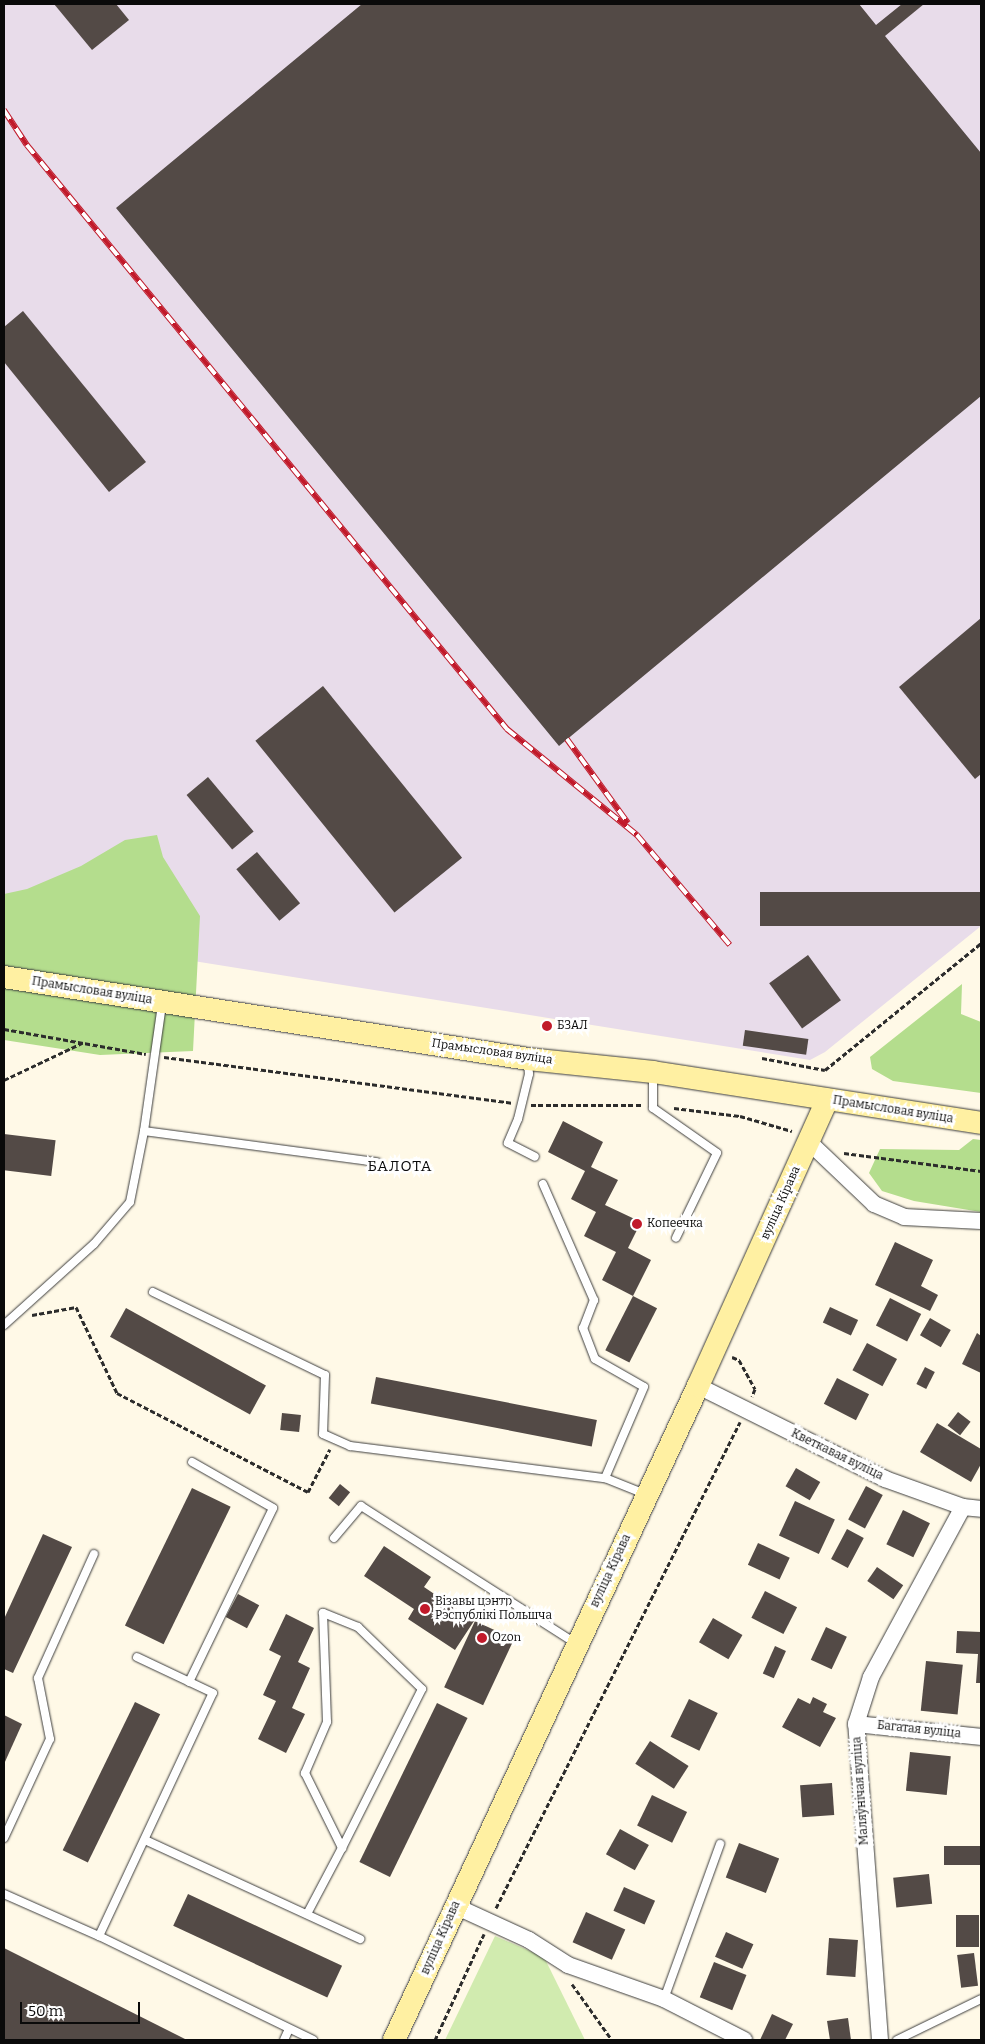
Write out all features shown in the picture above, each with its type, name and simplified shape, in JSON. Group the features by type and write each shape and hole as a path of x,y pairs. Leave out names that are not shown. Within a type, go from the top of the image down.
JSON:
{"main road":[{"name":"Прамысловая вуліца","path":"4,977 528,1059 653,1072 981,1123"},
{"name":"вуліца Кірава","path":"394,2040 698,1386 826,1100"}],"street":[{"path":"810,1139 874,1204 904,1217 981,1221"},
{"name":"Кветкавая вуліца","path":"698,1386 885,1479 963,1507 981,1509"},
{"name":"Маляўнічая вуліца","path":"880,2040 856,1724 871,1677 963,1507"},
{"name":"Багатая вуліца","path":"856,1724 981,1737"},
{"path":"455,1906 529,1940 568,1965 664,1999 744,2040"}],"lane":[{"path":"4,1325 94,1244 130,1202 144,1131 163,1002"},
{"path":"528,1059 529,1074 522,1105 508,1143 535,1157"},
{"path":"653,1072 653,1105 717,1153 676,1238"},
{"path":"144,1131 377,1162"},
{"path":"543,1184 594,1300 583,1328 595,1359 644,1387 605,1478"},
{"path":"153,1292 325,1375 324,1434 350,1446 605,1478 647,1495"},
{"path":"189,1682 273,1508 192,1462"},
{"path":"334,1538 361,1506 577,1644"},
{"path":"4,1838 50,1739 38,1678 94,1554"},
{"path":"307,1914 342,1848 422,1689 358,1627 323,1613 326,1722 304,1773 342,1848"},
{"path":"98,1936 213,1694 137,1657"},
{"path":"145,1840 360,1939"},
{"path":"664,1999 720,1844"},
{"path":"4,1894 98,1936 313,2040"},
{"path":"897,2040 981,1999"},
{"path":"284,2040 289,2029"}],"path":[{"path":"762,1058 825,1070 981,943"},
{"path":"4,1029 154,1056 522,1105 653,1105 740,1116 810,1139"},
{"path":"4,1080 83,1042"},
{"path":"838,1150 847,1154 981,1171"},
{"path":"12,1317 76,1308 117,1393 308,1492 335,1439"},
{"path":"435,2040 490,1922 746,1410 755,1389 739,1360"},
{"path":"568,1965 568,1977 612,2040"}],"shaded area":[{"path":"4,4 981,4 981,926 825,1052 810,1060 31,935 4,902"}],"green space":[{"path":"157,835 163,857 200,916 193,1051 100,1055 4,1040 4,894 27,889 81,866 125,840"},
{"path":"962,984 961,1014 981,1022 981,1093 893,1081 872,1069 870,1057"},
{"path":"973,1139 981,1140 981,1212 914,1201 882,1191 869,1173 880,1149 959,1150"},
{"path":"495,1936 544,1957 585,2040 445,2040"}],"building":[{"path":"54,4 116,4 129,20 92,50"},
{"path":"362,4 859,4 876,25 902,4 924,4 885,36 981,153 981,396 559,746 116,208"},
{"path":"23,311 146,462 109,492 4,362 4,327"},
{"path":"981,618 981,774 975,779 899,687"},
{"path":"323,686 462,858 394,913 255,741"},
{"path":"208,777 254,831 232,849 187,795"},
{"path":"257,852 300,903 279,921 236,869"},
{"path":"760,892 981,892 981,926 760,926"},
{"path":"808,955 841,1000 802,1029 769,983"},
{"path":"745,1030 808,1039 806,1055 743,1046"},
{"path":"563,1121 603,1142 591,1167 618,1180 605,1205 641,1222 628,1248 651,1260 633,1296 602,1280 616,1252 584,1236 596,1212 571,1199 585,1171 548,1152"},
{"path":"4,1134 56,1140 51,1176 4,1170"},
{"path":"895,1242 933,1260 921,1286 938,1295 930,1311 875,1285"},
{"path":"633,1296 657,1308 629,1363 605,1350"},
{"path":"890,1298 921,1314 907,1342 876,1326"},
{"path":"830,1307 858,1320 851,1336 823,1322"},
{"path":"126,1308 266,1386 250,1414 110,1337"},
{"path":"930,1318 951,1330 941,1347 920,1335"},
{"path":"977,1333 981,1336 981,1373 962,1364"},
{"path":"867,1343 897,1359 882,1386 852,1370"},
{"path":"925,1367 935,1372 926,1389 916,1384"},
{"path":"376,1377 597,1420 592,1446 371,1404"},
{"path":"837,1378 869,1394 856,1420 824,1404"},
{"path":"958,1412 971,1422 960,1435 948,1425"},
{"path":"282,1413 301,1415 299,1432 280,1430"},
{"path":"937,1423 981,1449 981,1464 971,1482 920,1452"},
{"path":"796,1468 820,1482 810,1500 786,1486"},
{"path":"340,1484 350,1492 339,1506 329,1498"},
{"path":"866,1486 883,1495 865,1528 848,1520"},
{"path":"192,1488 231,1507 164,1644 125,1626"},
{"path":"795,1501 835,1520 819,1554 779,1535"},
{"path":"903,1510 930,1523 913,1557 886,1544"},
{"path":"847,1529 864,1538 848,1568 831,1559"},
{"path":"43,1534 72,1547 13,1673 4,1669 4,1619"},
{"path":"758,1543 790,1558 780,1580 748,1565"},
{"path":"384,1546 431,1577 424,1587 474,1621 455,1650 408,1619 414,1609 364,1576"},
{"path":"877,1567 903,1585 893,1599 867,1581"},
{"path":"765,1591 797,1607 783,1634 751,1618"},
{"path":"238,1594 259,1605 247,1628 226,1617"},
{"path":"286,1614 314,1628 298,1662 310,1668 292,1708 305,1714 286,1753 258,1739 276,1701 263,1695 281,1656 269,1650"},
{"path":"713,1618 742,1635 728,1659 699,1642"},
{"path":"475,1621 514,1639 483,1705 444,1687"},
{"path":"826,1627 847,1637 832,1669 811,1660"},
{"path":"957,1631 981,1632 981,1683 976,1683 978,1654 956,1653"},
{"path":"775,1646 786,1651 774,1678 763,1673"},
{"path":"926,1661 963,1665 958,1715 921,1711"},
{"path":"813,1697 827,1704 823,1712 836,1718 820,1747 782,1727 798,1698 810,1704"},
{"path":"689,1699 718,1713 699,1751 671,1737"},
{"path":"135,1702 160,1714 88,1863 63,1850"},
{"path":"437,1703 468,1718 390,1877 359,1862"},
{"path":"4,1715 22,1724 4,1764"},
{"path":"650,1741 689,1766 674,1789 635,1764"},
{"path":"910,1752 951,1756 947,1795 906,1791"},
{"path":"832,1783 834,1815 802,1817 800,1785"},
{"path":"652,1795 687,1812 672,1843 637,1826"},
{"path":"620,1829 649,1845 635,1870 606,1854"},
{"path":"739,1843 779,1858 766,1893 726,1878"},
{"path":"944,1846 981,1846 981,1865 944,1865"},
{"path":"929,1874 932,1904 896,1908 893,1878"},
{"path":"624,1887 655,1901 644,1925 613,1911"},
{"path":"188,1894 342,1966 327,1998 173,1926"},
{"path":"586,1912 625,1929 612,1960 573,1942"},
{"path":"956,1915 979,1915 979,1947 956,1947"},
{"path":"726,1932 753,1944 742,1969 715,1957"},
{"path":"829,1938 858,1940 855,1977 826,1975"},
{"path":"4,1948 187,2040 4,2040"},
{"path":"974,1953 978,1986 961,1988 957,1955"},
{"path":"714,1962 746,1975 732,2010 700,1997"},
{"path":"772,2014 793,2024 785,2040 760,2040"},
{"path":"848,2018 851,2040 830,2040 827,2021"}],"railway":[{"path":"4,110 27,145 507,729 637,835 730,945"},
{"path":"567,739 628,823"}],"place":[{"name":"БЗАЛ","path":"547,1026"},
{"name":"Копеечка","path":"637,1224"},
{"name":"Візавы цэнтр Рэспублікі Польшча","path":"425,1609"},
{"name":"Ozon","path":"482,1638"}],"district":[{"name":"БАЛОТА","path":"400,1167"}]}
